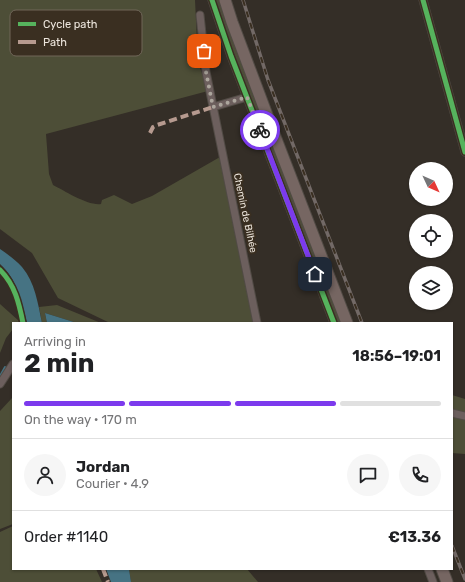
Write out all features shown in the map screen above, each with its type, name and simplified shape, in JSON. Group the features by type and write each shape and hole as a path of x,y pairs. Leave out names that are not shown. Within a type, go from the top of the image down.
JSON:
{"highway":[{"path":"225,0 276,139 347,322"},
{"path":"442,570 447,582"}],"street":[{"path":"212,0 247,97 334,322"},
{"path":"422,0 465,152"},
{"name":"Chemin de Bilhée","path":"200,15 206,72 257,322"},
{"path":"213,107 247,97"},
{"path":"0,384 12,365"},
{"path":"453,413 465,416"},
{"path":"428,570 433,582"}],"green space":[{"path":"0,0 195,0 198,62 208,91 46,134 49,174 53,185 90,203 101,204 102,200 114,195 132,204 152,196 220,157 254,322 108,322 58,298 32,253 0,229"},
{"path":"215,0 219,0 341,322 336,322 227,38"},
{"path":"0,304 19,321 12,322 12,330 6,338 0,353"},
{"path":"57,305 99,322 74,322 45,313 47,322 42,322 39,307"},
{"path":"453,395 465,399 465,454 453,453"},
{"path":"12,398 12,524 0,529 0,411"},
{"path":"12,526 12,570 96,570 102,582 0,582 0,532"},
{"path":"129,570 248,570 258,582 131,582"}],"water":[{"path":"0,249 22,267 33,286 42,322 27,322 21,299 15,284 0,264"},
{"path":"45,313 74,322 47,322"},
{"path":"106,570 129,570 131,582 111,582"}],"waterway":[{"path":"0,376 5,367"}],"railway":[{"path":"243,0 268,80 362,322"},
{"path":"453,549 465,579"}],"marked path":[{"path":"150,133 153,127 157,125 213,107"},
{"path":"103,570 108,582"}],"cycle path":[{"path":"212,0 231,56 334,322"},
{"path":"423,0 465,152"},
{"path":"0,270 13,288 18,301 23,322"}],"way so far":[{"path":"204,51 206,72 213,107 247,97 260,130"}],"route":[{"path":"260,130 315,274"}]}
